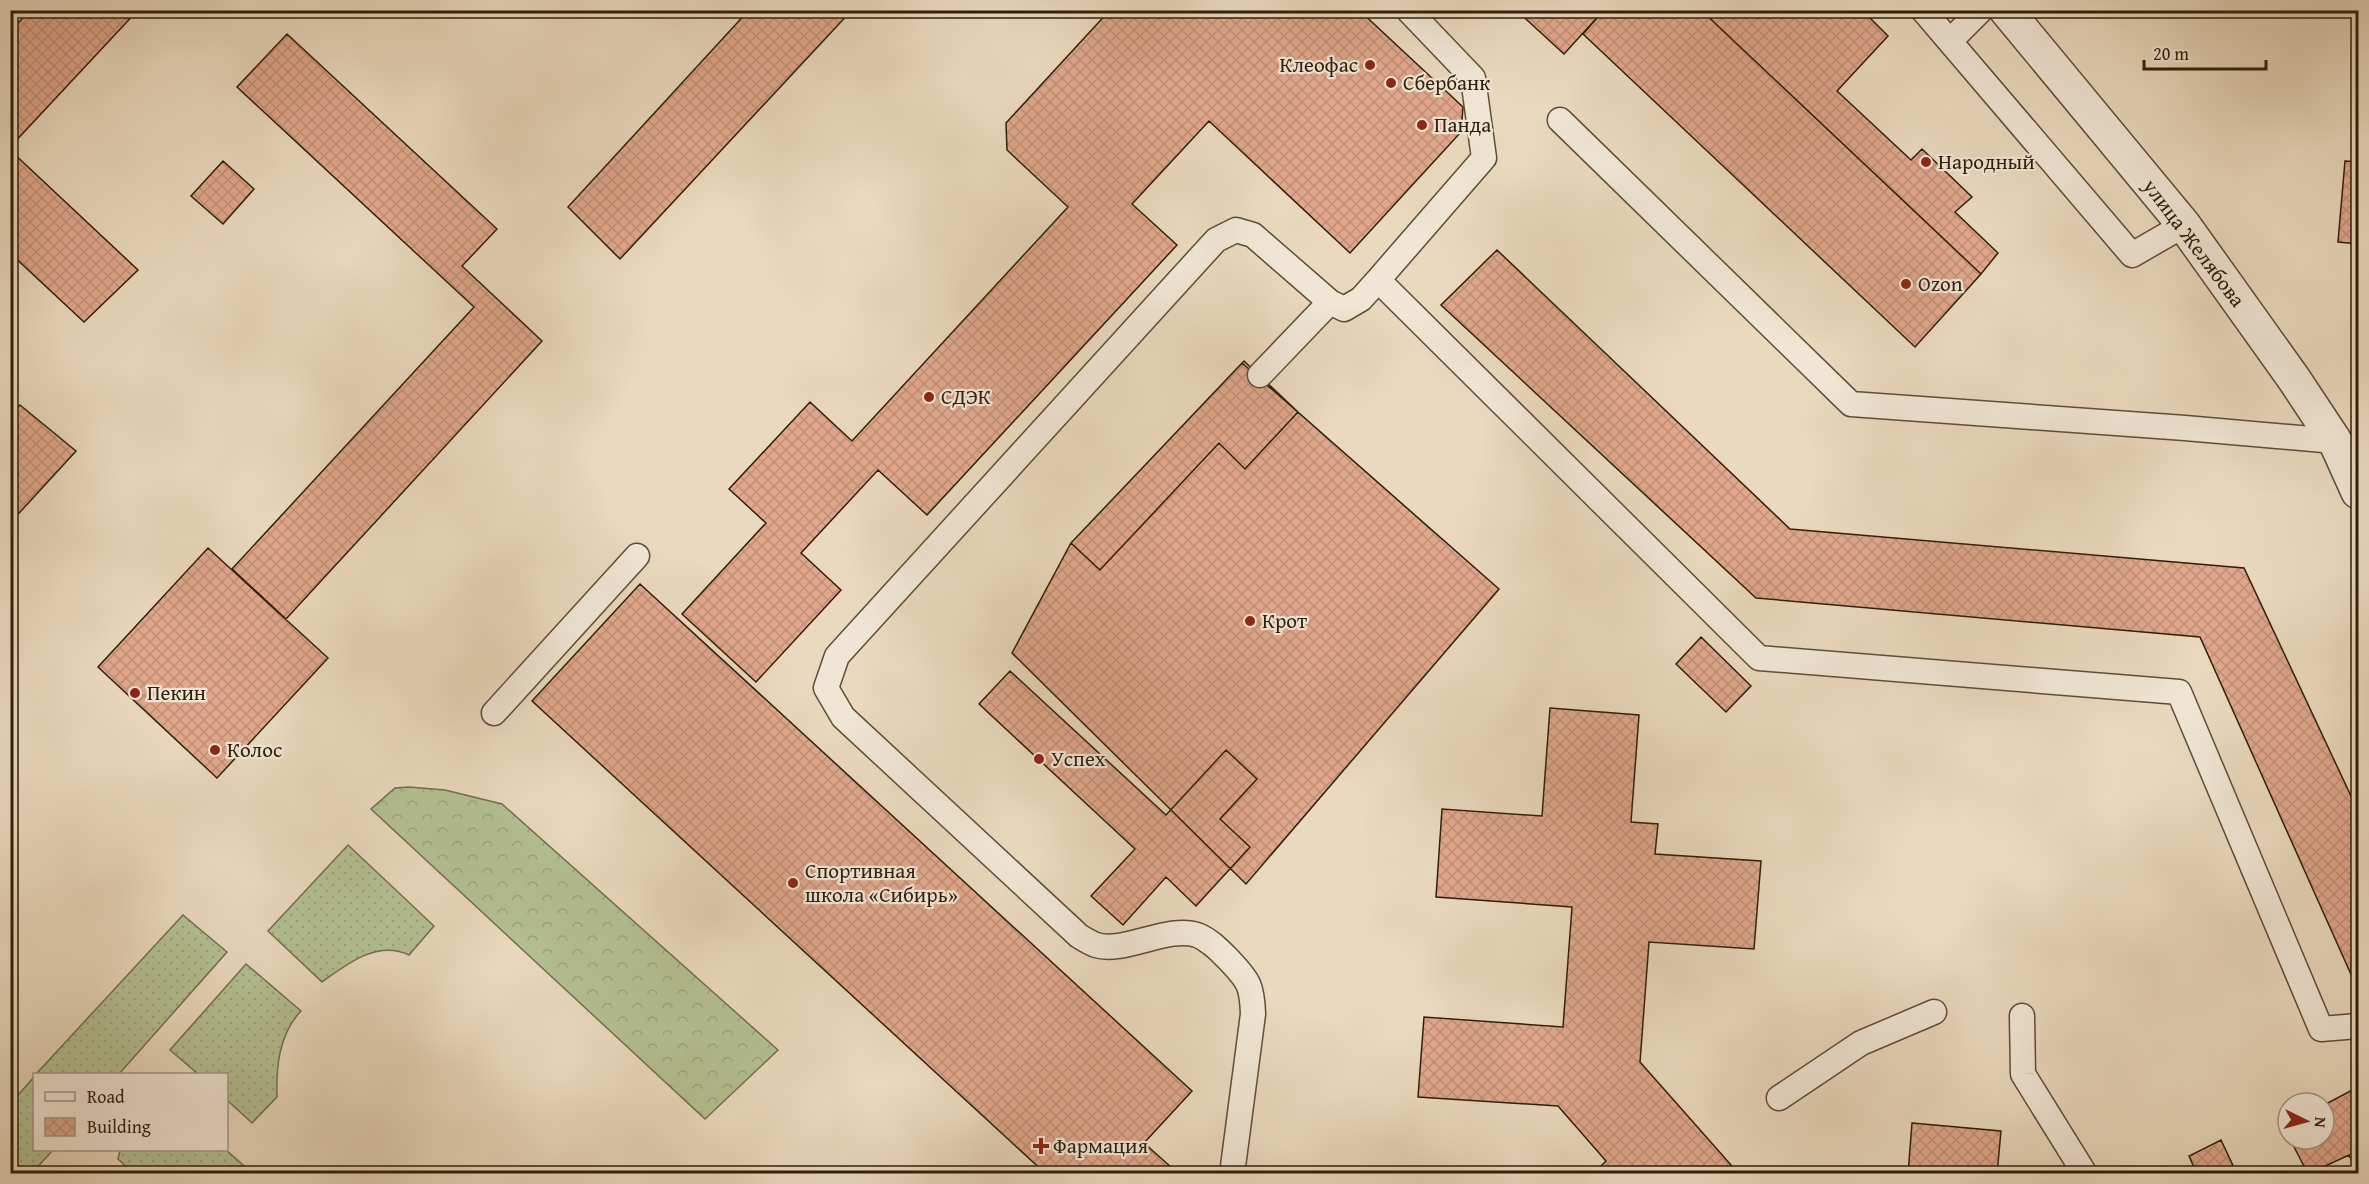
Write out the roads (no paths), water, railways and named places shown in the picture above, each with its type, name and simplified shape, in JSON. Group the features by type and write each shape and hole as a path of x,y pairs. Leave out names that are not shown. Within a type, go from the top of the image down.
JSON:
{"street":[{"name":"улица Желябова","path":"2006,10 2184,225 2294,379 2335,441 2358,492"}],"lane":[{"path":"1232,1173 1253,1014 1252,990 1241,973 1214,945 1196,934 1173,934 1115,945 1097,945 1079,936 843,717 826,688 837,657 1216,240 1236,230 1253,235 1330,302 1344,309 1360,299 1378,280 1484,158 1473,78 1408,10"},
{"path":"1923,10 2132,255 2184,225"},
{"path":"1950,41 1981,10"},
{"path":"1560,120 1851,404 2335,441"},
{"path":"1378,280 1759,658 2179,692 2321,1029 2358,1026"},
{"path":"1260,375 1330,302"},
{"path":"494,713 637,556"},
{"path":"1779,1098 1861,1043 1934,1012"},
{"path":"2022,1016 2023,1074 2085,1173"}],"place":[{"name":"Клеофас","path":"1370,65"},
{"name":"Сбербанк","path":"1391,83"},
{"name":"Панда","path":"1422,125"},
{"name":"Народный","path":"1926,162"},
{"name":"Ozon","path":"1906,284"},
{"name":"СДЭК","path":"929,397"},
{"name":"Крот","path":"1250,621"},
{"name":"Пекин","path":"135,693"},
{"name":"Колос","path":"215,750"},
{"name":"Успех","path":"1039,759"},
{"name":"Спортивная школа «Сибирь»","path":"793,883"},
{"name":"Фармация","path":"1041,1146"}]}
